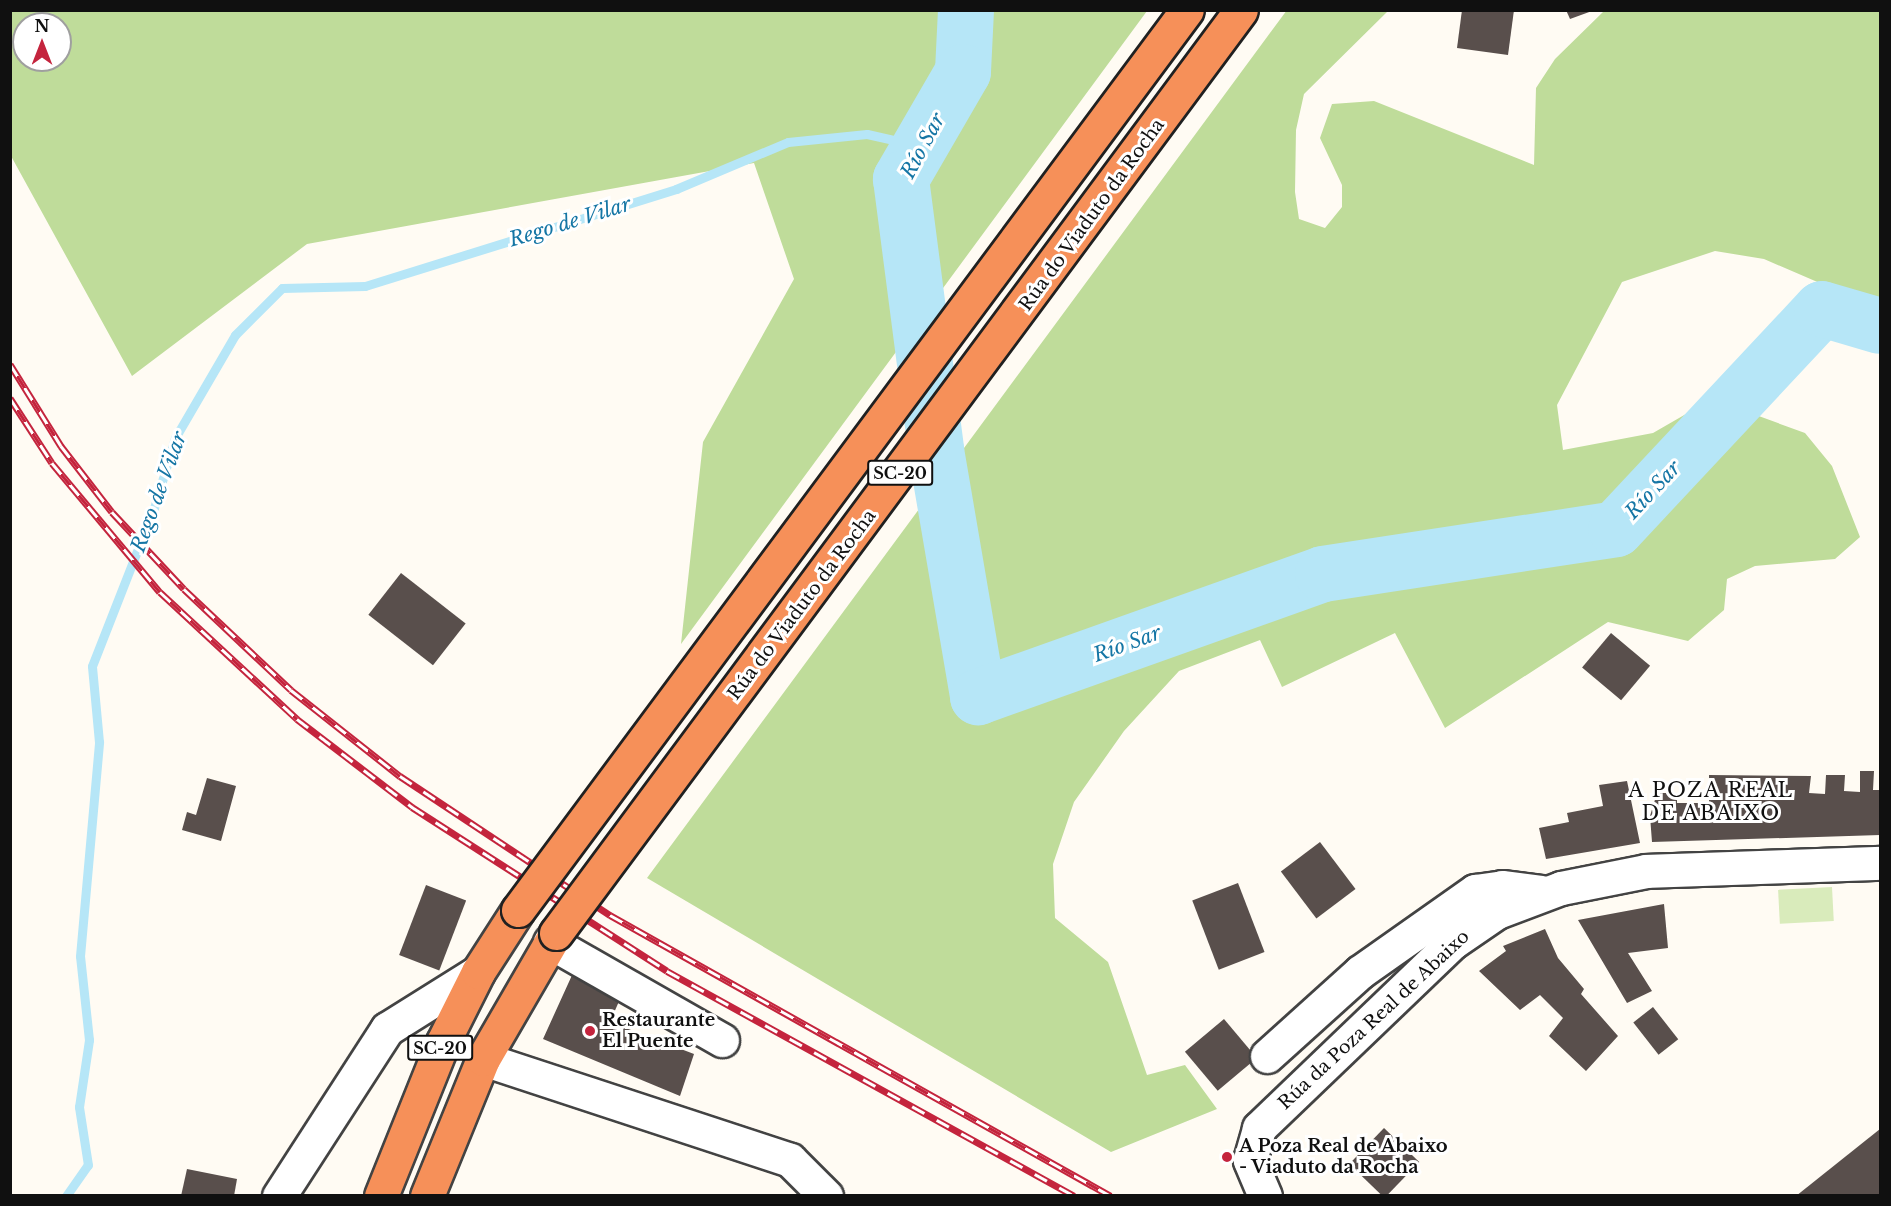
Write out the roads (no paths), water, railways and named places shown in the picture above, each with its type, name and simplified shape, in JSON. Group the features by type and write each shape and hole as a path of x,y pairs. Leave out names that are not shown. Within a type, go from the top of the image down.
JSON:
{"highway":[{"name":"SC-20","path":"381,1196 443,1042 478,972 518,910 1187,10"},
{"name":"Rúa do Viaduto da Rocha","path":"427,1196 483,1059 553,938 1241,10"}],"street":[{"name":"Rúa da Poza Real de Abaixo","path":"1265,1196 1250,1160 1259,1128 1453,942 1497,912 1546,893 1646,871 1881,863"},
{"path":"1267,1056 1360,972 1475,891 1502,887 1546,893"},
{"path":"553,938 722,1040"},
{"path":"279,1196 387,1029 478,972"},
{"path":"483,1059 790,1160 826,1196"}],"waterway":[{"name":"Río Sar","path":"966,10 963,72 901,179 936,450 978,697 1323,574 1616,529 1822,309 1880,326"},
{"name":"Rego de Vilar","path":"66,1196 88,1165 79,1107 89,1040 80,956 99,742 92,666 154,508 175,438 235,335 282,288 365,286 676,189 788,142 867,134 920,146"}],"railway":[{"path":"10,364 61,446 112,512 184,589 291,690 400,776 610,915 1111,1196"},
{"path":"10,398 52,463 160,592 297,719 412,807 667,971 1074,1196"}],"place":[{"name":"Restaurante El Puente","path":"590,1031"},
{"name":"A Poza Real de Abaixo - Viaduto da Rocha","path":"1227,1157"}],"district":[{"name":"A POZA REAL DE ABAIXO","path":"1711,802"}]}
